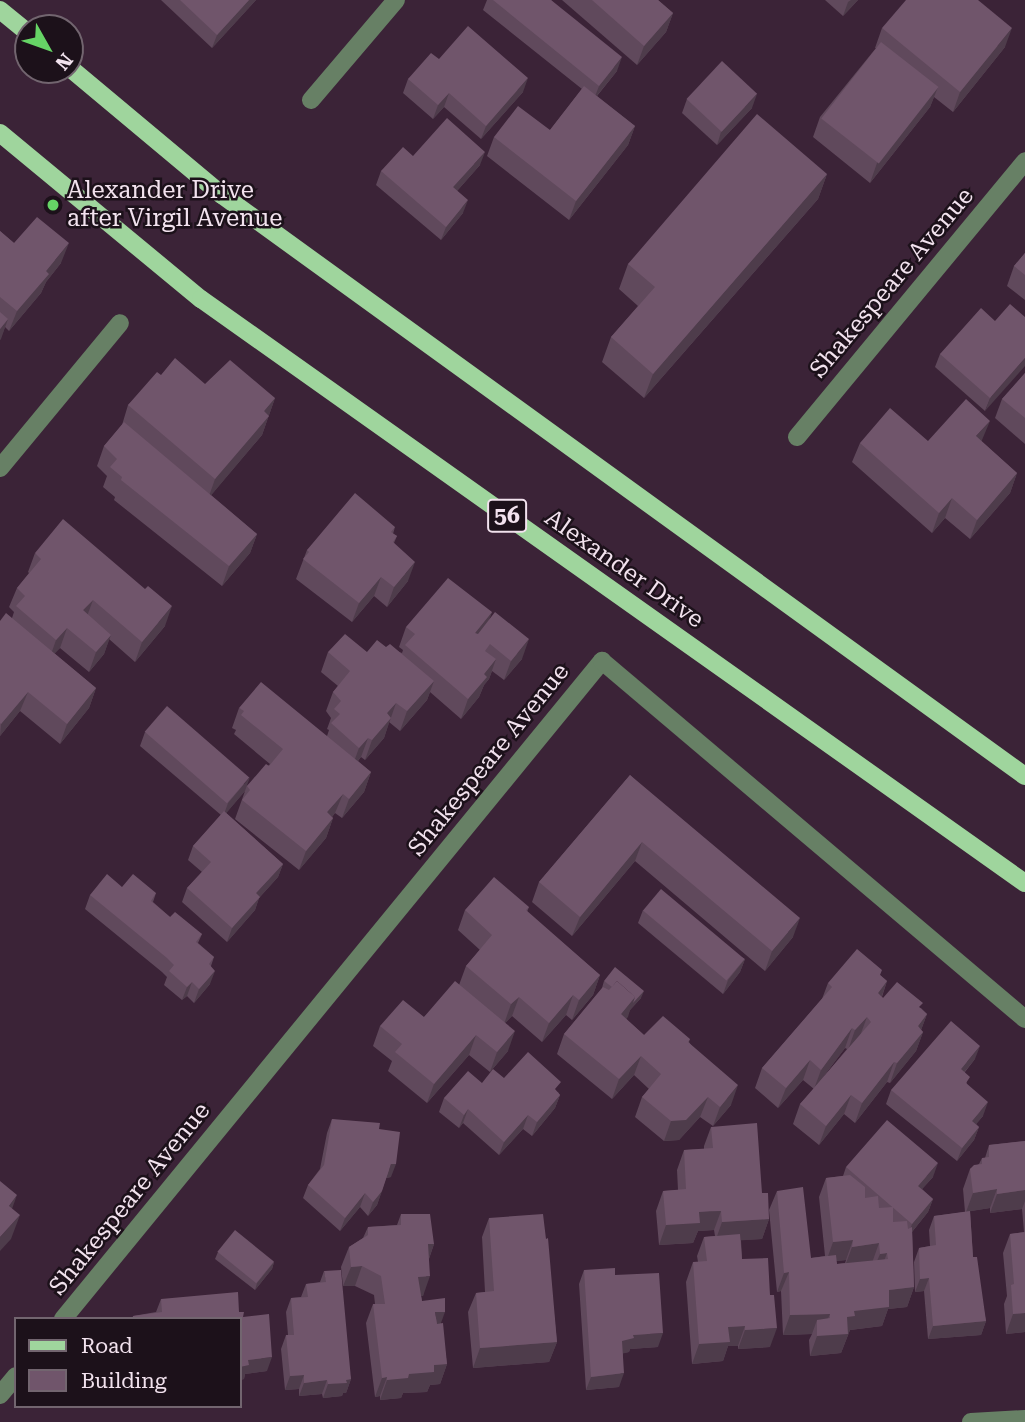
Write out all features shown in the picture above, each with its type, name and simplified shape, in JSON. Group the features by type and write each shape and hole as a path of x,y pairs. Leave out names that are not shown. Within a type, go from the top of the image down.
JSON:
{"main road":[{"path":"0,10 14,22"},
{"path":"84,80 222,195 1025,776"},
{"name":"Alexander Drive","path":"0,133 201,299 1025,883"}],"street":[{"path":"311,100 396,0"},
{"name":"Shakespeare Avenue","path":"797,437 1025,161"},
{"path":"0,468 120,323"},
{"name":"Shakespeare Avenue","path":"65,1317 603,661 1025,1019"},
{"path":"0,1395 14,1378"},
{"path":"971,1422 1025,1419"}],"building":[{"path":"180,0 249,0 217,35"},
{"path":"493,0 551,0 622,57 599,86"},
{"path":"592,0 658,0 673,13 644,46"},
{"path":"906,0 978,0 1012,28 960,92 882,28"},
{"path":"468,26 528,78 486,126 449,93 438,105 408,79 431,53 439,59"},
{"path":"881,42 939,87 879,163 821,118"},
{"path":"722,61 757,94 722,132 687,99"},
{"path":"584,86 635,126 576,201 494,137 518,106 550,130"},
{"path":"757,114 827,174 653,374 611,337 655,287 628,264"},
{"path":"447,118 485,152 453,187 468,200 446,227 381,171 403,147 413,156"},
{"path":"37,217 69,243 46,271 49,274 17,311 0,297 0,231 14,243"},
{"path":"1025,253 1025,275 1014,266"},
{"path":"1010,304 1025,317 1025,358 990,398 940,354 981,308 995,321"},
{"path":"0,312 8,319 0,329"},
{"path":"175,358 205,384 230,360 275,398 264,411 269,416 215,479 128,405 157,372 161,375"},
{"path":"1025,373 1025,418 1002,399"},
{"path":"966,399 990,421 976,436 1017,473 977,520 952,498 939,513 860,443 890,408 928,441"},
{"path":"124,422 257,534 229,566 121,480 122,477 110,467 117,459 104,446"},
{"path":"355,493 395,527 391,532 397,536 393,542 415,562 394,587 381,577 359,603 303,559 309,552 307,550"},
{"path":"63,519 145,589 148,586 172,606 142,642 93,600 83,610 111,635 96,652 67,628 56,640 16,606 25,596 17,588 41,559 35,553"},
{"path":"448,578 492,612 475,633 478,634 495,612 529,639 511,661 490,644 485,651 496,659 484,674 487,677 468,699 405,645 415,634 406,627"},
{"path":"6,613 96,688 67,724 28,692 0,723 0,621"},
{"path":"345,634 367,652 377,640 386,647 390,644 434,681 407,711 396,703 387,713 391,718 372,740 368,738 359,748 331,723 340,714 334,709 341,701 333,692 350,671 328,652"},
{"path":"261,682 371,772 349,799 343,794 327,812 333,818 306,851 242,800 250,790 247,786 283,749 241,715 244,711 239,708"},
{"path":"167,706 249,778 227,803 145,732"},
{"path":"630,775 800,918 772,951 642,842 580,917 539,882"},
{"path":"224,811 283,864 256,893 260,897 232,928 187,888 211,862 193,846"},
{"path":"107,874 122,887 133,874 156,893 151,901 170,917 175,912 202,934 196,942 214,957 209,964 215,971 199,989 192,982 187,987 169,971 174,965 167,958 90,895"},
{"path":"494,877 529,907 526,910 600,975 579,1000 573,995 549,1023 519,997 511,1004 466,966 492,935 465,910"},
{"path":"661,889 744,959 727,981 643,910"},
{"path":"857,949 882,970 880,975 887,981 878,993 883,998 897,982 923,1003 919,1007 927,1014 918,1026 923,1032 897,1063 894,1062 862,1103 851,1095 826,1126 800,1104 871,1022 867,1017 855,1030 852,1028 821,1070 810,1060 786,1088 762,1068 832,987 828,983"},
{"path":"615,967 644,991 633,1003 635,997 617,981 612,987 604,981"},
{"path":"455,981 515,1031 497,1052 476,1035 434,1084 395,1052 402,1044 380,1026 403,1000 424,1017"},
{"path":"617,981 635,997 621,1014 644,1035 663,1016 690,1039 688,1042 738,1085 720,1107 708,1097 686,1120 671,1121 642,1097 661,1074 641,1056 619,1079 564,1034 603,987 609,990"},
{"path":"951,1021 980,1046 961,1069 970,1077 966,1083 988,1102 972,1121 979,1127 962,1148 891,1090"},
{"path":"528,1052 561,1082 555,1089 560,1095 537,1122 528,1115 504,1142 468,1109 464,1115 444,1098 468,1071 482,1083 493,1069 504,1078"},
{"path":"332,1119 380,1123 379,1129 400,1132 396,1164 391,1164 382,1191 373,1202 365,1193 345,1218 308,1185 324,1165"},
{"path":"887,1120 938,1163 918,1186 933,1199 912,1224 846,1167"},
{"path":"757,1123 762,1193 768,1193 769,1219 722,1222 721,1211 710,1211 699,1212 700,1223 666,1225 663,1191 686,1189 684,1150 713,1148 711,1127"},
{"path":"1025,1141 1025,1190 997,1194 997,1189 973,1193 970,1169 974,1165 982,1164 982,1158 989,1157 989,1145"},
{"path":"850,1175 865,1187 865,1198 878,1196 879,1208 893,1207 893,1222 907,1221 908,1229 912,1227 914,1287 889,1290 889,1307 854,1311 855,1316 847,1317 848,1334 817,1336 817,1320 830,1318 830,1314 790,1315 789,1272 784,1273 777,1191 803,1187 811,1258 836,1255 837,1264 888,1259 887,1253 880,1254 879,1243 852,1247 853,1240 833,1242 826,1178"},
{"path":"0,1181 17,1195 9,1206 20,1215 0,1237"},
{"path":"970,1211 973,1257 977,1257 986,1321 933,1326 929,1278 920,1279 919,1248 936,1245 934,1216"},
{"path":"401,1214 430,1214 434,1244 428,1244 430,1276 418,1277 422,1301 445,1298 445,1312 435,1312 437,1324 443,1323 447,1364 434,1365 434,1372 409,1374 408,1378 387,1380 387,1377 382,1378 373,1304 385,1304 381,1276 362,1266 351,1267 349,1247 368,1235 368,1227 401,1225"},
{"path":"543,1214 546,1239 548,1238 557,1342 480,1348 476,1293 494,1291 489,1218"},
{"path":"235,1230 274,1261 256,1283 217,1252"},
{"path":"1025,1232 1025,1313 1013,1314 1011,1285 1014,1284 1010,1234"},
{"path":"740,1234 742,1259 768,1258 770,1295 774,1295 777,1328 745,1330 745,1326 728,1327 730,1342 699,1344 693,1262 707,1261 704,1237"},
{"path":"615,1268 615,1275 659,1273 663,1333 633,1335 634,1338 622,1341 624,1373 591,1377 584,1270"},
{"path":"341,1270 351,1379 346,1380 347,1383 328,1384 327,1380 304,1383 304,1375 290,1376 286,1335 294,1335 291,1298 308,1297 306,1284 326,1282 324,1271"},
{"path":"238,1292 239,1312 244,1312 243,1317 269,1314 272,1357 248,1360 249,1365 242,1367 242,1317 133,1317 162,1312 161,1299"}],"place":[{"name":"Alexander Drive after Virgil Avenue","path":"53,205"}]}
